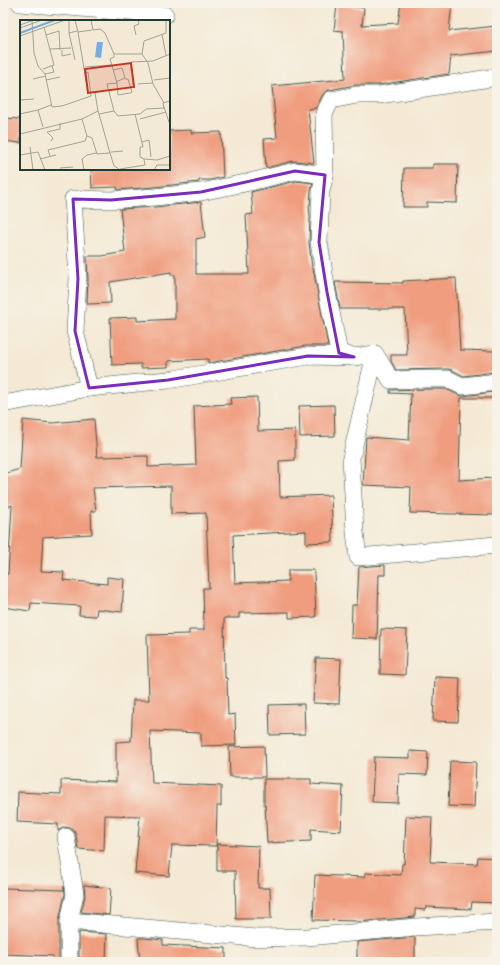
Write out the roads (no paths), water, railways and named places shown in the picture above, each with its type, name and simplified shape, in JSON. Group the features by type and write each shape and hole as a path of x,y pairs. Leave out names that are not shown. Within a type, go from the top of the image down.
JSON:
{"street":[{"path":"20,3 166,15"},
{"path":"354,357 339,353 319,242 321,191 325,175 324,114 331,100 357,95 379,95 497,77"},
{"path":"89,388 75,331 78,279 73,199 111,200 201,192 295,171 325,175"},
{"path":"3,404 89,388 168,380 308,356 354,357 375,354"},
{"path":"375,354 391,380 448,379 462,386 497,382"},
{"path":"375,354 351,458 355,532 358,557 497,544"},
{"path":"66,837 75,894 69,921 69,962"},
{"path":"69,921 256,938 307,937 416,927 497,922"}]}
